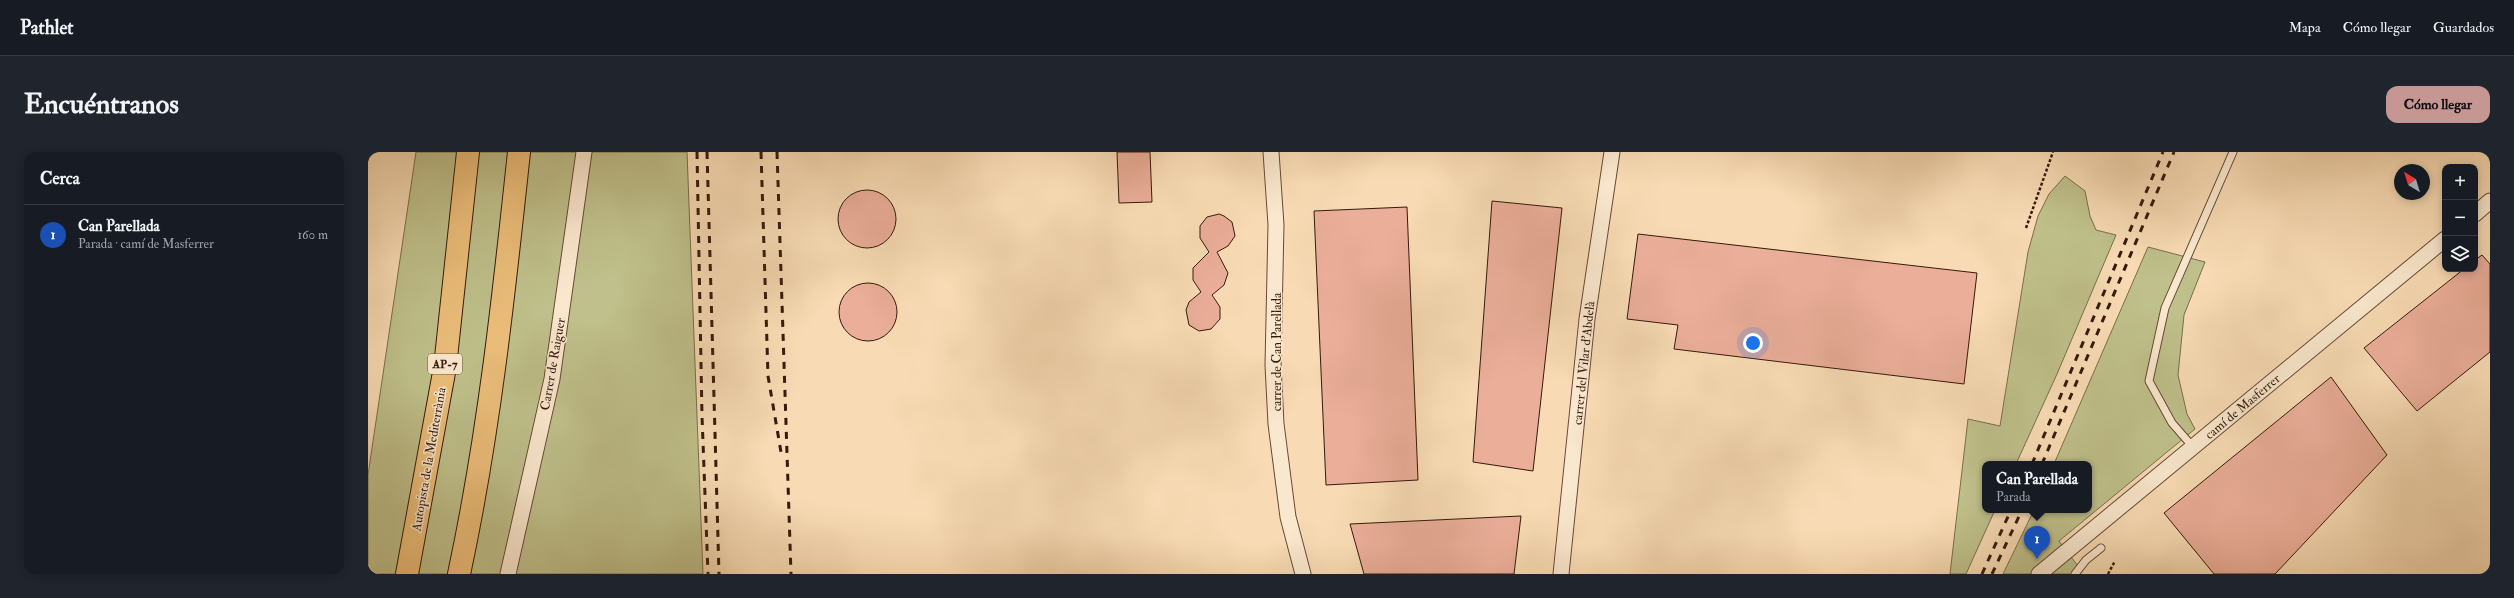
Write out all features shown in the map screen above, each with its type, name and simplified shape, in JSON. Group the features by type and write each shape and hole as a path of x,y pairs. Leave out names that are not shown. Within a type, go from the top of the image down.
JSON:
{"highway":[{"name":"Autopista de la Mediterrània","path":"407,574 445,367 468,152"},
{"path":"459,574 470,519 502,310 519,152"}],"street":[{"name":"Carrer de Raiguer","path":"508,574 552,379 584,152"},
{"name":"carrer de Can Parellada","path":"1271,152 1276,225 1273,365 1276,424 1288,517 1303,574"},
{"name":"carrer del Vilar d'Abdelà","path":"1561,574 1587,319 1612,152"},
{"path":"2478,211 2490,201"},
{"name":"camí de Masferrer","path":"2039,574 2442,241"}],"lane":[{"path":"2193,447 2172,423 2149,381 2165,308 2233,152"},
{"path":"2075,574 2086,560 2101,548"}],"path":[{"path":"2026,228 2053,152"},
{"path":"2108,574 2115,561"}],"green space":[{"path":"416,152 687,152 703,574 368,574 368,475"},
{"path":"2065,176 2085,191 2090,216 2096,230 2116,235 2057,374 2017,461 1982,461 1982,513 1994,513 1966,574 1950,574 1968,419 2000,426 2028,252 2038,216 2049,194"},
{"path":"2148,247 2205,262 2184,315 2178,375 2187,414 2195,429 2059,541 2081,570 2079,574 2003,574 2033,513 2092,513 2092,461 2055,461"}],"building":[{"path":"1117,152 1150,152 1152,202 1119,203"},
{"path":"861,190 873,190 888,198 896,213 896,225 888,240 873,248 861,248 846,240 838,225 838,213 846,198"},
{"path":"1492,201 1562,208 1533,471 1473,462"},
{"path":"1407,207 1418,480 1326,485 1314,211"},
{"path":"1219,214 1232,222 1235,236 1228,246 1217,252 1228,273 1224,285 1212,295 1220,307 1220,319 1211,329 1199,331 1189,325 1186,310 1189,302 1201,292 1193,280 1193,268 1209,252 1200,238 1200,226 1207,217"},
{"path":"1638,234 1977,273 1964,384 1674,349 1678,325 1627,319"},
{"path":"2482,255 2490,264 2490,352 2417,411 2364,348 2460,272 2478,272 2478,258"},
{"path":"862,283 874,283 889,291 897,306 897,318 889,333 874,341 862,341 847,333 839,318 839,306 847,291"},
{"path":"2331,377 2387,455 2275,574 2214,574 2164,513"},
{"path":"1521,516 1514,574 1364,574 1350,524"}],"railway":[{"path":"697,152 702,416 708,574"},
{"path":"707,152 719,574"},
{"path":"761,152 768,376 782,458"},
{"path":"777,152 791,574"},
{"path":"2033,461 2163,152"},
{"path":"2043,461 2174,152"},
{"path":"1982,574 2010,513"},
{"path":"1992,574 2021,513"}],"place":[{"name":"Can Parellada","path":"2037,559"}]}
